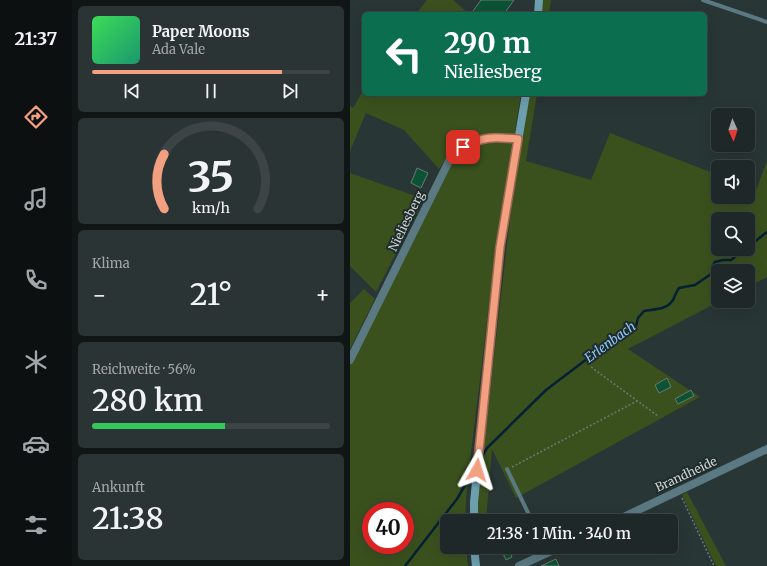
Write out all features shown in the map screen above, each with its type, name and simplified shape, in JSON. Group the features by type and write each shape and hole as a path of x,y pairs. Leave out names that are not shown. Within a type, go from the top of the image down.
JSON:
{"street":[{"path":"538,12 540,0"},
{"path":"474,514 500,247 526,96"},
{"name":"Nieliesberg","path":"350,360 451,157 463,147 477,140 494,137 518,139"},
{"name":"Brandheide","path":"630,514 767,449"},
{"path":"475,554 476,566"},
{"path":"519,566 539,554"}],"lane":[{"path":"703,0 767,22"},
{"path":"507,469 529,514"}],"path":[{"path":"591,367 658,416"},
{"path":"507,469 637,401"},
{"path":"678,491 714,566"}],"green space":[{"path":"427,0 453,0 467,12 418,12"},
{"path":"543,0 551,0 549,12 541,12"},
{"path":"362,92 362,96 521,96 496,247 467,486 465,514 440,514 440,554 467,554 468,566 350,566 350,352 453,159 464,149 494,134 476,138 462,144 450,154 439,169 404,130 366,113 350,151 350,106 353,108"},
{"path":"529,96 537,96 526,161 591,180 610,133 711,172 711,204 755,204 755,190 767,161 767,277 755,283 755,264 711,264 711,306 628,349 700,397 516,498 492,449 487,514 477,514 510,218"},
{"path":"350,173 424,199 376,292 350,266"},
{"path":"364,289 375,299 350,349 350,303"},
{"path":"687,492 726,566 716,566 682,495"}],"building":[{"path":"481,0 514,0 505,12 473,11"},
{"path":"417,168 428,173 421,188 411,183"},
{"path":"667,378 671,387 659,393 655,385"},
{"path":"691,390 694,396 678,404 675,399"},
{"path":"503,554 513,554 511,555 512,557 506,560"},
{"path":"556,559 559,566 541,566"}],"waterway":[{"name":"Erlenbach","path":"755,241 767,232"},
{"name":"Erlenbach","path":"481,458 487,448 546,390 612,340 636,326 638,318 644,311 667,306 673,300 679,288 695,285 711,274 712,267 715,262 731,260 736,256"},
{"name":"Erlenbach","path":"405,566 457,499 468,480"}],"route":[{"path":"463,147 477,140 494,137 518,139 500,247 477,470"}]}
